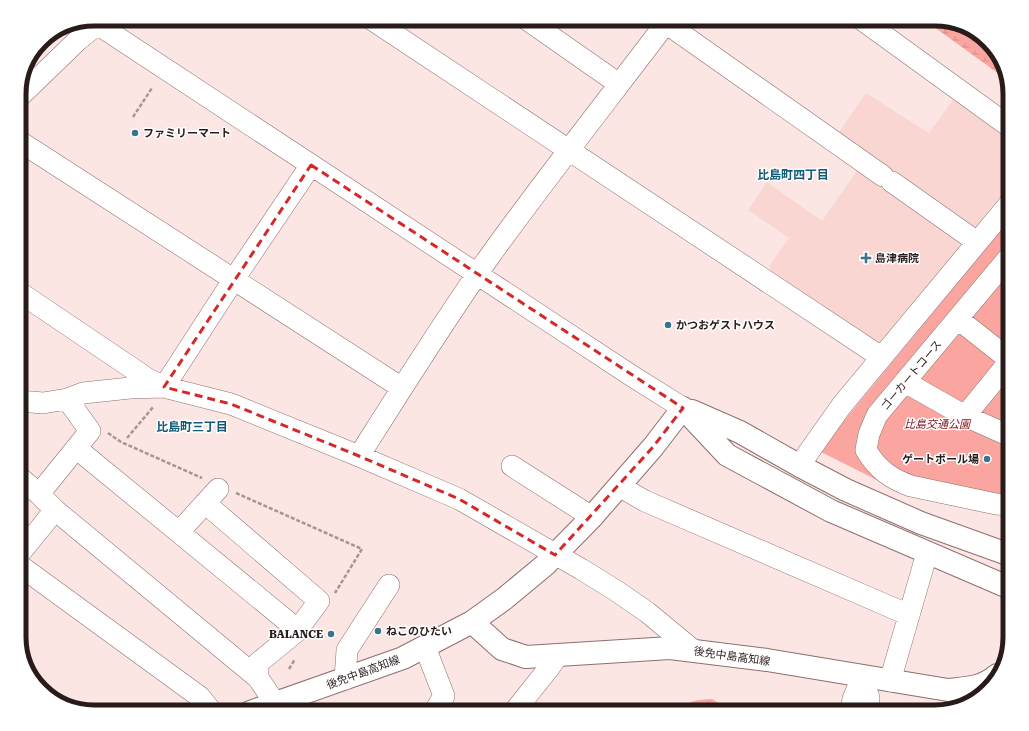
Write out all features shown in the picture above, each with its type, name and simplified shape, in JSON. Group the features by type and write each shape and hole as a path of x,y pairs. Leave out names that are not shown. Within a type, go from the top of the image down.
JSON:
{"main road":[{"path":"683,408 740,432 846,490 921,523 1003,552"},
{"path":"683,408 727,455 832,511 1003,585"},
{"name":"後免中島高知線","path":"285,705 345,679 403,658 472,622 504,599 545,565 592,518 653,447 683,408"},
{"name":"後免中島高知線","path":"472,622 504,650 526,657 670,648 767,660 862,677 948,690 972,688 984,683"}],"street":[{"path":"26,90 92,26"},
{"path":"104,26 477,275 683,408"},
{"path":"381,26 881,357"},
{"path":"536,26 619,84"},
{"path":"359,456 477,275 568,149 619,84 661,26"},
{"path":"673,26 978,242"},
{"path":"871,26 1003,122"},
{"path":"26,145 402,388"},
{"path":"164,387 234,279 311,165"},
{"path":"800,466 808,452 842,405 1003,212"},
{"name":"ゴーカートコース","path":"1003,269 958,319 877,415 869,434 866,450 873,462 887,475 900,482 911,486 1003,504"},
{"path":"26,297 148,379 164,387 231,404 359,456 459,499 581,569 647,612 693,650"},
{"path":"958,319 1003,354"},
{"path":"964,416 1003,369"},
{"path":"905,382 964,416 1003,433"},
{"path":"26,402 43,403 67,399 83,393 130,388 164,387"},
{"path":"39,494 90,431 67,399"},
{"path":"76,448 298,630"},
{"path":"512,466 592,518"},
{"path":"26,483 55,510 258,678 276,705"},
{"path":"619,486 645,501 908,615"},
{"path":"179,532 212,496 320,601 298,630 258,664 258,678"},
{"path":"26,546 55,510"},
{"path":"890,681 927,553"},
{"path":"26,570 200,697 206,705"},
{"path":"345,679 348,650 389,585"},
{"path":"425,647 444,696 438,705"},
{"path":"520,705 558,655"},
{"path":"852,705 862,677"},
{"path":"862,677 869,698 868,705"}],"path":[{"path":"133,117 152,88"},
{"path":"127,438 162,396 164,387"}],"highlighted area":[{"path":"311,165 683,408 653,447 555,555 459,499 359,456 231,404 164,387"}],"shaded area":[{"path":"866,93 929,133 955,97 1003,131 1003,200 982,226 970,227 837,135"},
{"name":"島津病院","path":"859,168 960,239 962,250 887,342 874,343 771,274 770,265 789,238 748,210 767,182 822,221"}],"green space":[{"path":"933,26 948,27 969,35 976,40 989,53 996,64 1000,75"},
{"name":"比島交通公園","path":"1003,228 1003,512 895,489 819,451"},
{"path":"712,699 722,705 685,705 697,700"}],"place":[{"name":"ファミリーマート","path":"135,133"},
{"name":"島津病院","path":"866,258"},
{"name":"かつおゲストハウス","path":"668,325"},
{"name":"ゲートボール場","path":"987,459"},
{"name":"ねこのひたい","path":"378,631"},
{"name":"BALANCE","path":"331,634"}],"district":[{"name":"比島町四丁目","path":"793,175"},
{"name":"比島町三丁目","path":"192,427"}]}
